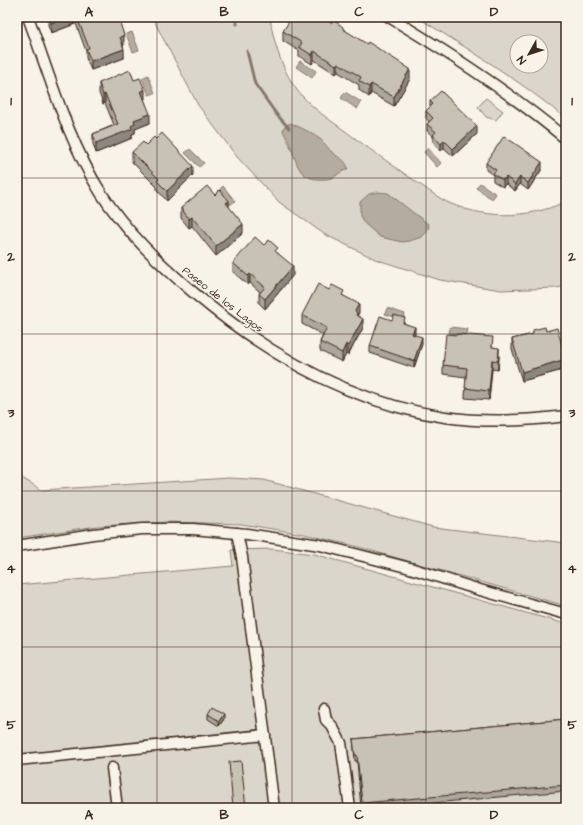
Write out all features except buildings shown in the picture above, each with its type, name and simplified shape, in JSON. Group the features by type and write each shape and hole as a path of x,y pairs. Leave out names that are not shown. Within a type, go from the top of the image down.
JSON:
{"street":[{"name":"Paseo de los Lagos","path":"28,17 71,136 84,164 102,194 120,219 170,273 235,326 265,346 344,389 410,410 444,417 478,420 504,421 566,416"},
{"path":"389,17 435,44 506,91 566,139"},
{"path":"17,546 93,534 142,529 193,529 263,536 320,544 410,568 566,614"},
{"path":"242,534 242,557 274,808"},
{"path":"324,709 326,720 332,726 342,743 350,808"},
{"path":"17,760 265,735"},
{"path":"112,768 117,808"}],"shaded area":[{"path":"152,17 270,17 275,43 284,67 298,92 313,107 330,120 443,200 472,211 504,215 537,212 566,201 566,286 556,288 501,290 440,280 375,259 324,234 279,202 237,157 198,105"},
{"path":"417,17 566,17 566,119 512,78"},
{"path":"132,32 139,50 133,52 126,34"},
{"path":"300,61 316,71 312,78 296,67"},
{"path":"148,75 155,93 149,95 142,78"},
{"path":"345,92 361,102 357,109 341,98"},
{"path":"486,98 503,111 496,120 486,117 478,107"},
{"path":"290,123 306,130 320,139 331,151 344,161 348,168 330,179 318,179 306,176 299,168 283,131 284,127"},
{"path":"428,148 441,163 437,167 424,152"},
{"path":"190,149 204,163 199,167 185,153"},
{"path":"480,183 496,194 492,199 476,188"},
{"path":"223,186 235,201 230,205 218,191"},
{"path":"377,192 388,193 428,224 429,227 425,234 422,237 402,242 380,237 364,223 360,216 360,202 369,194"},
{"path":"387,308 405,314 403,320 385,314"},
{"path":"450,327 468,329 467,335 449,333"},
{"path":"17,475 42,490 229,478 264,480 433,527 566,543 566,606 355,546 304,534 241,524 166,522 97,526 17,538"},
{"path":"272,549 314,554 566,624 566,808 17,808 17,585 233,566 231,550"}],"waterway":[{"path":"235,17 237,24"},
{"path":"247,51 255,84 277,115 289,128"}]}
